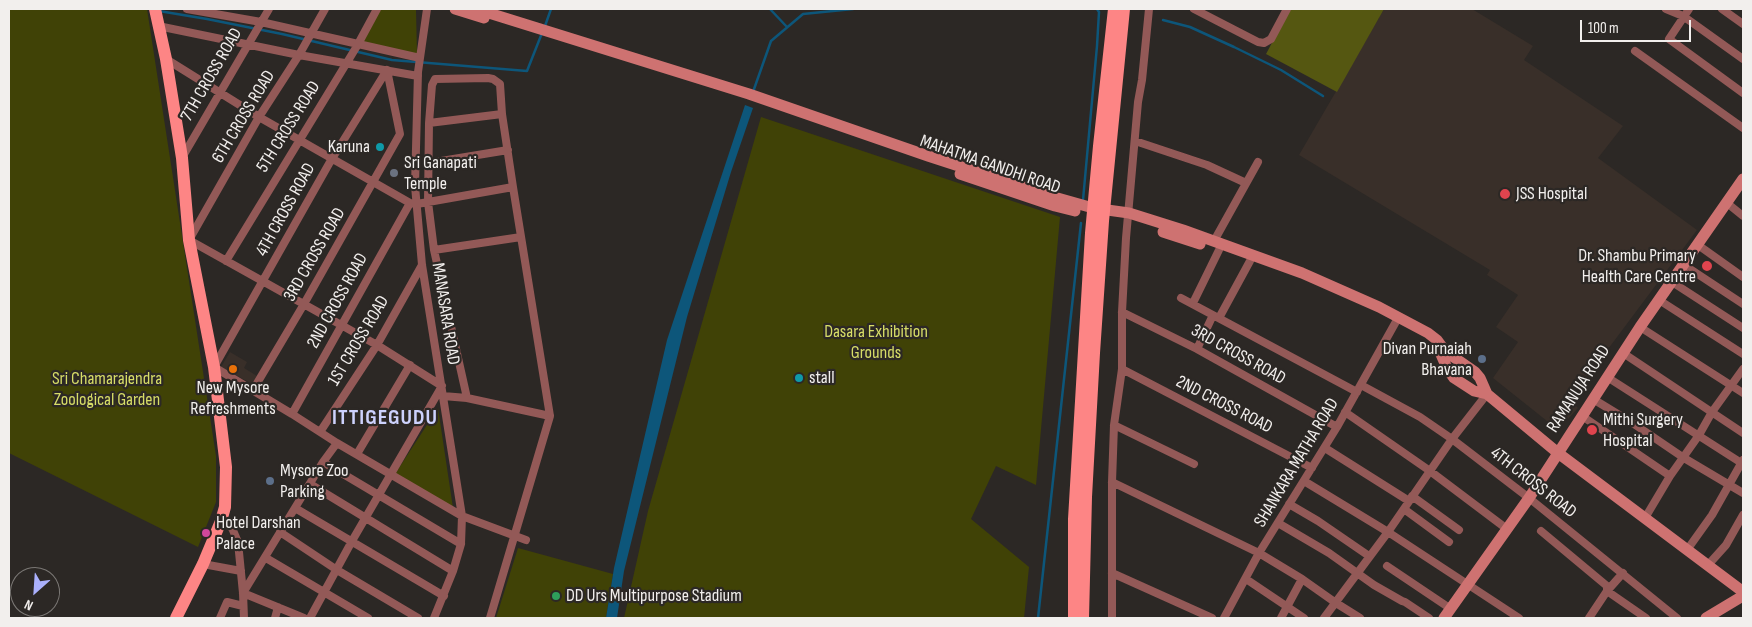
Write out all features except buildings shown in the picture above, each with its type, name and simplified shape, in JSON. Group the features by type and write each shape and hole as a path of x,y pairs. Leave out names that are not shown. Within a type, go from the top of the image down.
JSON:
{"main road":[{"path":"155,9 166,59 182,158 190,240 214,367 226,467 225,506 221,521 203,564 176,618"},
{"name":"MAHATMA GANDHI ROAD","path":"455,9 753,99 1046,203 1092,215 1128,216 1302,273 1379,307 1426,337 1440,352 1454,378 1474,391 1487,394"},
{"name":"MAHATMA GANDHI ROAD","path":"476,9 538,33"},
{"path":"1100,202 1114,9"},
{"path":"1074,618 1074,519 1098,221 1124,9"},
{"name":"RAMANUJA ROAD","path":"1447,616 1529,498 1640,327 1726,203 1741,186"},
{"path":"1083,618 1086,496 1098,221"},
{"name":"MAHATMA GANDHI ROAD","path":"1217,246 1428,333 1437,340 1445,352 1475,372 1480,378 1487,394 1558,453 1708,565 1742,595"},
{"path":"1706,618 1742,595"}],"street":[{"path":"187,9 208,11 420,58"},
{"name":"7TH CROSS ROAD","path":"182,158 269,9"},
{"name":"6TH CROSS ROAD","path":"190,240 259,117 325,9"},
{"name":"5TH CROSS ROAD","path":"226,261 298,139 349,59 377,9"},
{"name":"MANASARA ROAD","path":"427,9 418,74 413,203 462,516 461,544 444,596 434,618"},
{"path":"1112,618 1114,425 1122,369 1122,312 1128,216 1149,9"},
{"path":"1194,9 1258,42 1264,43 1271,39 1287,9"},
{"path":"1666,9 1683,16 1743,59"},
{"path":"1689,9 1669,39 1743,93"},
{"path":"1722,9 1743,24"},
{"path":"158,24 249,44 349,59 387,70 418,74"},
{"path":"1635,51 1743,128"},
{"path":"166,59 259,117 413,203 513,187"},
{"name":"3RD CROSS ROAD","path":"253,390 400,134 387,70"},
{"name":"4TH CROSS ROAD","path":"214,367 333,159 387,70"},
{"path":"467,398 434,250 428,202 429,123 432,85 435,80 488,78 500,84 502,114 550,416 490,618"},
{"path":"429,123 502,114"},
{"path":"1135,141 1207,165 1246,183"},
{"path":"429,163 508,150"},
{"path":"1193,303 1246,183 1258,162"},
{"name":"2ND CROSS ROAD","path":"292,414 413,203"},
{"path":"1726,203 1743,216"},
{"path":"434,250 521,238"},
{"path":"190,240 377,345 442,386 352,541 310,618"},
{"path":"1698,244 1743,277"},
{"path":"1197,349 1250,261"},
{"name":"1ST CROSS ROAD","path":"320,432 377,345 422,264"},
{"path":"1684,265 1743,304"},
{"path":"1672,282 1743,328"},
{"name":"4TH CROSS ROAD","path":"1181,298 1359,389 1420,417 1529,498 1677,618"},
{"path":"1659,300 1743,354"},
{"name":"3RD CROSS ROAD","path":"1122,312 1197,349 1337,427"},
{"name":"SHANKARA MATHA ROAD","path":"1224,618 1289,504 1325,448 1397,320"},
{"path":"1640,327 1743,393"},
{"path":"1623,353 1743,432"},
{"path":"357,454 410,365"},
{"path":"214,367 337,443 462,516 526,540"},
{"name":"2ND CROSS ROAD","path":"1122,369 1312,468"},
{"path":"1645,518 1712,412 1743,369"},
{"path":"1607,378 1743,463 1712,515 1687,550"},
{"path":"1324,618 1388,532 1452,439 1487,394"},
{"path":"443,396 467,398 550,416"},
{"path":"1593,398 1684,458 1743,493"},
{"path":"1345,412 1430,471 1507,530"},
{"path":"1582,416 1670,476"},
{"path":"1114,425 1194,464"},
{"path":"243,593 323,462 337,443"},
{"path":"1325,448 1459,530"},
{"path":"323,462 461,544"},
{"path":"1304,481 1388,532 1519,618"},
{"path":"1112,482 1260,553 1360,618"},
{"path":"310,484 453,571"},
{"path":"1289,504 1318,521 1369,556"},
{"path":"296,508 444,596"},
{"path":"1404,509 1449,542"},
{"path":"1708,565 1726,544 1743,515"},
{"path":"221,521 232,528 238,542 244,618"},
{"path":"1278,523 1329,553 1374,585 1429,618"},
{"path":"1541,531 1607,586 1607,591 1646,618"},
{"path":"280,532 337,570 418,618"},
{"path":"266,558 368,618"},
{"path":"203,564 241,571"},
{"path":"1387,566 1447,616"},
{"path":"1112,573 1212,618"},
{"path":"1589,618 1607,591 1623,573"},
{"path":"1246,579 1304,618"},
{"path":"1281,618 1302,579"},
{"path":"243,593 304,618"},
{"path":"220,618 227,602 244,606"},
{"path":"275,618 278,607"}],"shaded area":[{"path":"1290,9 1384,9 1337,92 1266,54"},
{"name":"JSS Hospital","path":"1384,9 1472,9 1533,46 1524,60 1623,126 1598,158 1697,230 1570,400 1578,408 1568,419 1564,416 1562,420 1558,418 1552,425 1493,378 1518,342 1496,327 1518,295 1487,275 1490,270 1299,155"},
{"path":"230,352 247,362 244,368 257,376 252,384 221,367"}],"green space":[{"name":"Sri Chamarajendra Zoological Garden","path":"9,9 147,9 216,456 216,502 198,547 9,453"},
{"path":"379,9 416,10 417,54 361,42"},
{"name":"Dasara Exhibition Grounds","path":"761,117 1060,217 1036,485 996,466 971,519 1029,567 1024,618 624,618 648,511"},
{"path":"438,408 453,508 395,474"},
{"name":"DD Urs Multipurpose Stadium","path":"518,548 613,574 606,618 496,618"}],"water":[{"path":"745,105 753,108 731,172 687,317 624,571 617,618 606,618 614,568 667,340"}],"waterway":[{"path":"545,26 551,9"},
{"path":"770,9 787,27"},
{"path":"753,92 771,41 803,14 853,9"},
{"path":"1083,200 1097,46 1099,12 1097,9"},
{"path":"159,11 282,34 392,60 527,71 542,33"},
{"path":"1163,20 1190,27 1234,47 1281,70 1323,96"},
{"path":"1038,618 1081,223"}],"place":[{"name":"Karuna","path":"380,147"},
{"name":"Sri Ganapati Temple","path":"394,173"},
{"name":"JSS Hospital","path":"1505,194"},
{"name":"Dr. Shambu Primary Health Care Centre","path":"1707,266"},
{"name":"Divan Purnaiah Bhavana","path":"1482,359"},
{"name":"New Mysore Refreshments","path":"233,369"},
{"name":"stall","path":"799,378"},
{"name":"Mithi Surgery Hospital","path":"1592,430"},
{"name":"Mysore Zoo Parking","path":"270,481"},
{"name":"Hotel Darshan Palace","path":"206,533"},
{"name":"DD Urs Multipurpose Stadium","path":"556,596"}],"district":[{"name":"ITTIGEGUDU","path":"385,418"}]}
